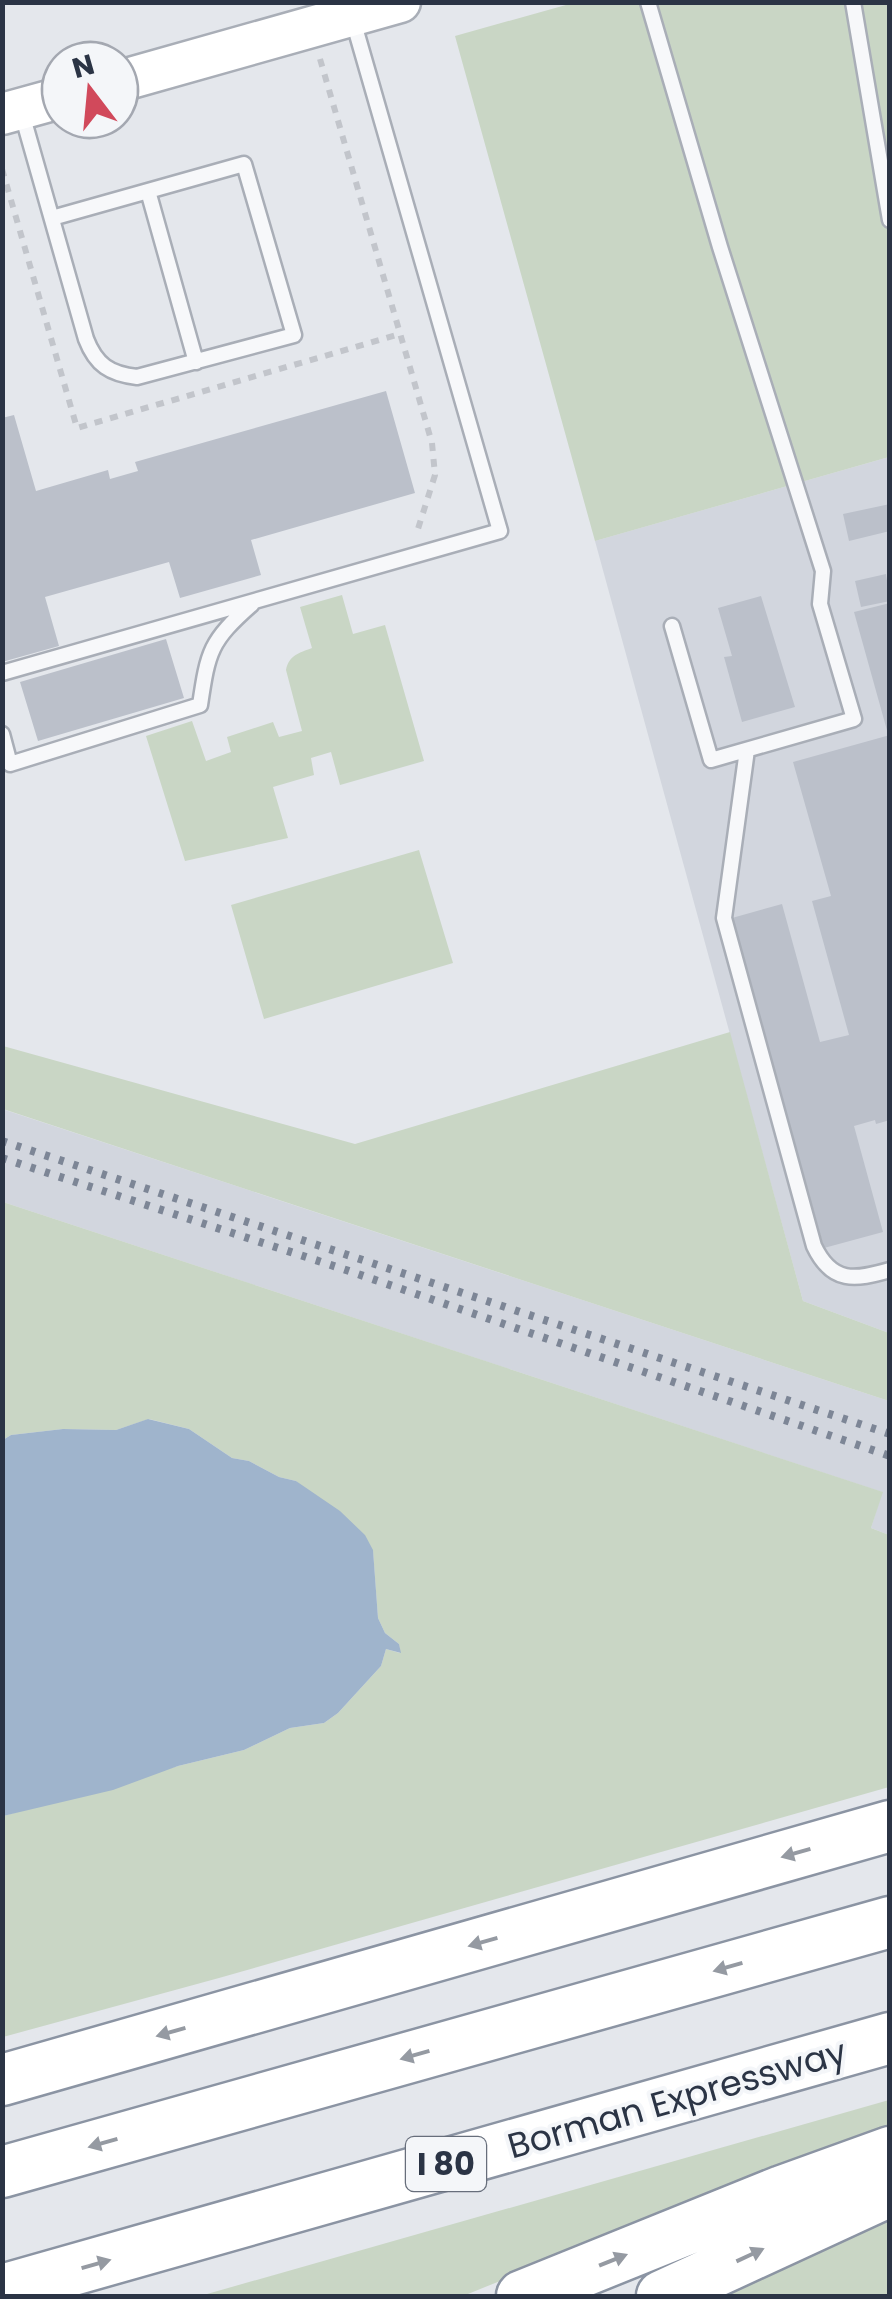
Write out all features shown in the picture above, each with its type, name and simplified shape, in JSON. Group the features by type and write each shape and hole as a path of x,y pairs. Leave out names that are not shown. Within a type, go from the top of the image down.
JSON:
{"highway":[{"path":"2,2080 890,1826"},
{"path":"2,2172 890,1922"},
{"name":"Borman Expressway","path":"2,2290 890,2038"},
{"path":"522,2296 782,2191 890,2152"},
{"path":"662,2296 890,2191"}],"street":[{"path":"140,75 400,2"},
{"path":"11,112 40,104"}],"lane":[{"path":"648,2 720,247 823,570 820,604 854,719 711,760 672,626"},
{"path":"853,2 890,220"},
{"path":"2,673 500,531 352,16"},
{"path":"11,112 52,218 86,339 96,361 114,373 138,377 294,334 244,164 52,218"},
{"path":"148,192 196,362"},
{"path":"2,734 10,764 200,705 210,650 228,625 256,600"},
{"path":"748,750 724,918 819,1257 852,1278 890,1270"}],"path":[{"path":"311,28 432,443 432,484 416,531 423,553"},
{"path":"2,169 78,428 400,334"}],"shaded area":[{"path":"889,457 889,1333 803,1301 595,541"},
{"path":"2,1109 889,1401 889,1535 871,1528 882,1492 3,1202"}],"green space":[{"path":"573,3 889,3 889,457 595,541 455,36"},
{"path":"342,595 353,634 385,625 424,761 340,785 331,752 311,758 314,775 273,787 288,838 185,861 146,736 192,721 206,761 231,752 227,737 273,722 279,737 302,731 286,670 292,658 312,648 300,607"},
{"path":"419,850 453,963 264,1019 231,905"},
{"path":"730,1032 803,1301 889,1333 889,1401 3,1109 3,1046 355,1144"},
{"path":"3,1202 883,1492 871,1528 889,1535 889,1787 3,2037 3,1816 244,1750 290,1728 324,1723 381,1666 386,1649 400,1653 399,1644 385,1633 378,1618 373,1551 296,1481 232,1458 189,1429 149,1419 116,1430 63,1429 11,1435 3,1440"},
{"path":"889,2100 889,2126 463,2296 200,2296"},
{"path":"889,2220 889,2296 727,2296 830,2246"}],"water":[{"path":"148,1419 189,1429 232,1458 296,1481 340,1511 365,1535 373,1550 378,1618 385,1633 399,1644 401,1653 386,1649 381,1666 324,1723 290,1728 244,1750 178,1766 113,1790 3,1816 3,1440 11,1435 63,1429 116,1430"}],"building":[{"path":"386,391 415,493 251,540 261,575 180,598 169,562 45,597 59,646 2,662 2,418 14,415 36,491 108,470 110,479 138,471 135,462"},
{"path":"890,504 890,531 849,541 843,514"},
{"path":"886,574 890,601 861,607 855,581"},
{"path":"761,596 795,707 742,722 724,657 732,656 718,608"},
{"path":"890,603 890,734 888,734 854,612"},
{"path":"166,639 184,698 38,741 20,682"},
{"path":"890,735 890,1120 854,1126 883,1232 824,1248 732,918 782,904 820,1042 849,1035 812,901 831,896 793,762"}],"railway":[{"path":"2,1141 890,1434"},
{"path":"2,1158 346,1270 890,1456"}]}
